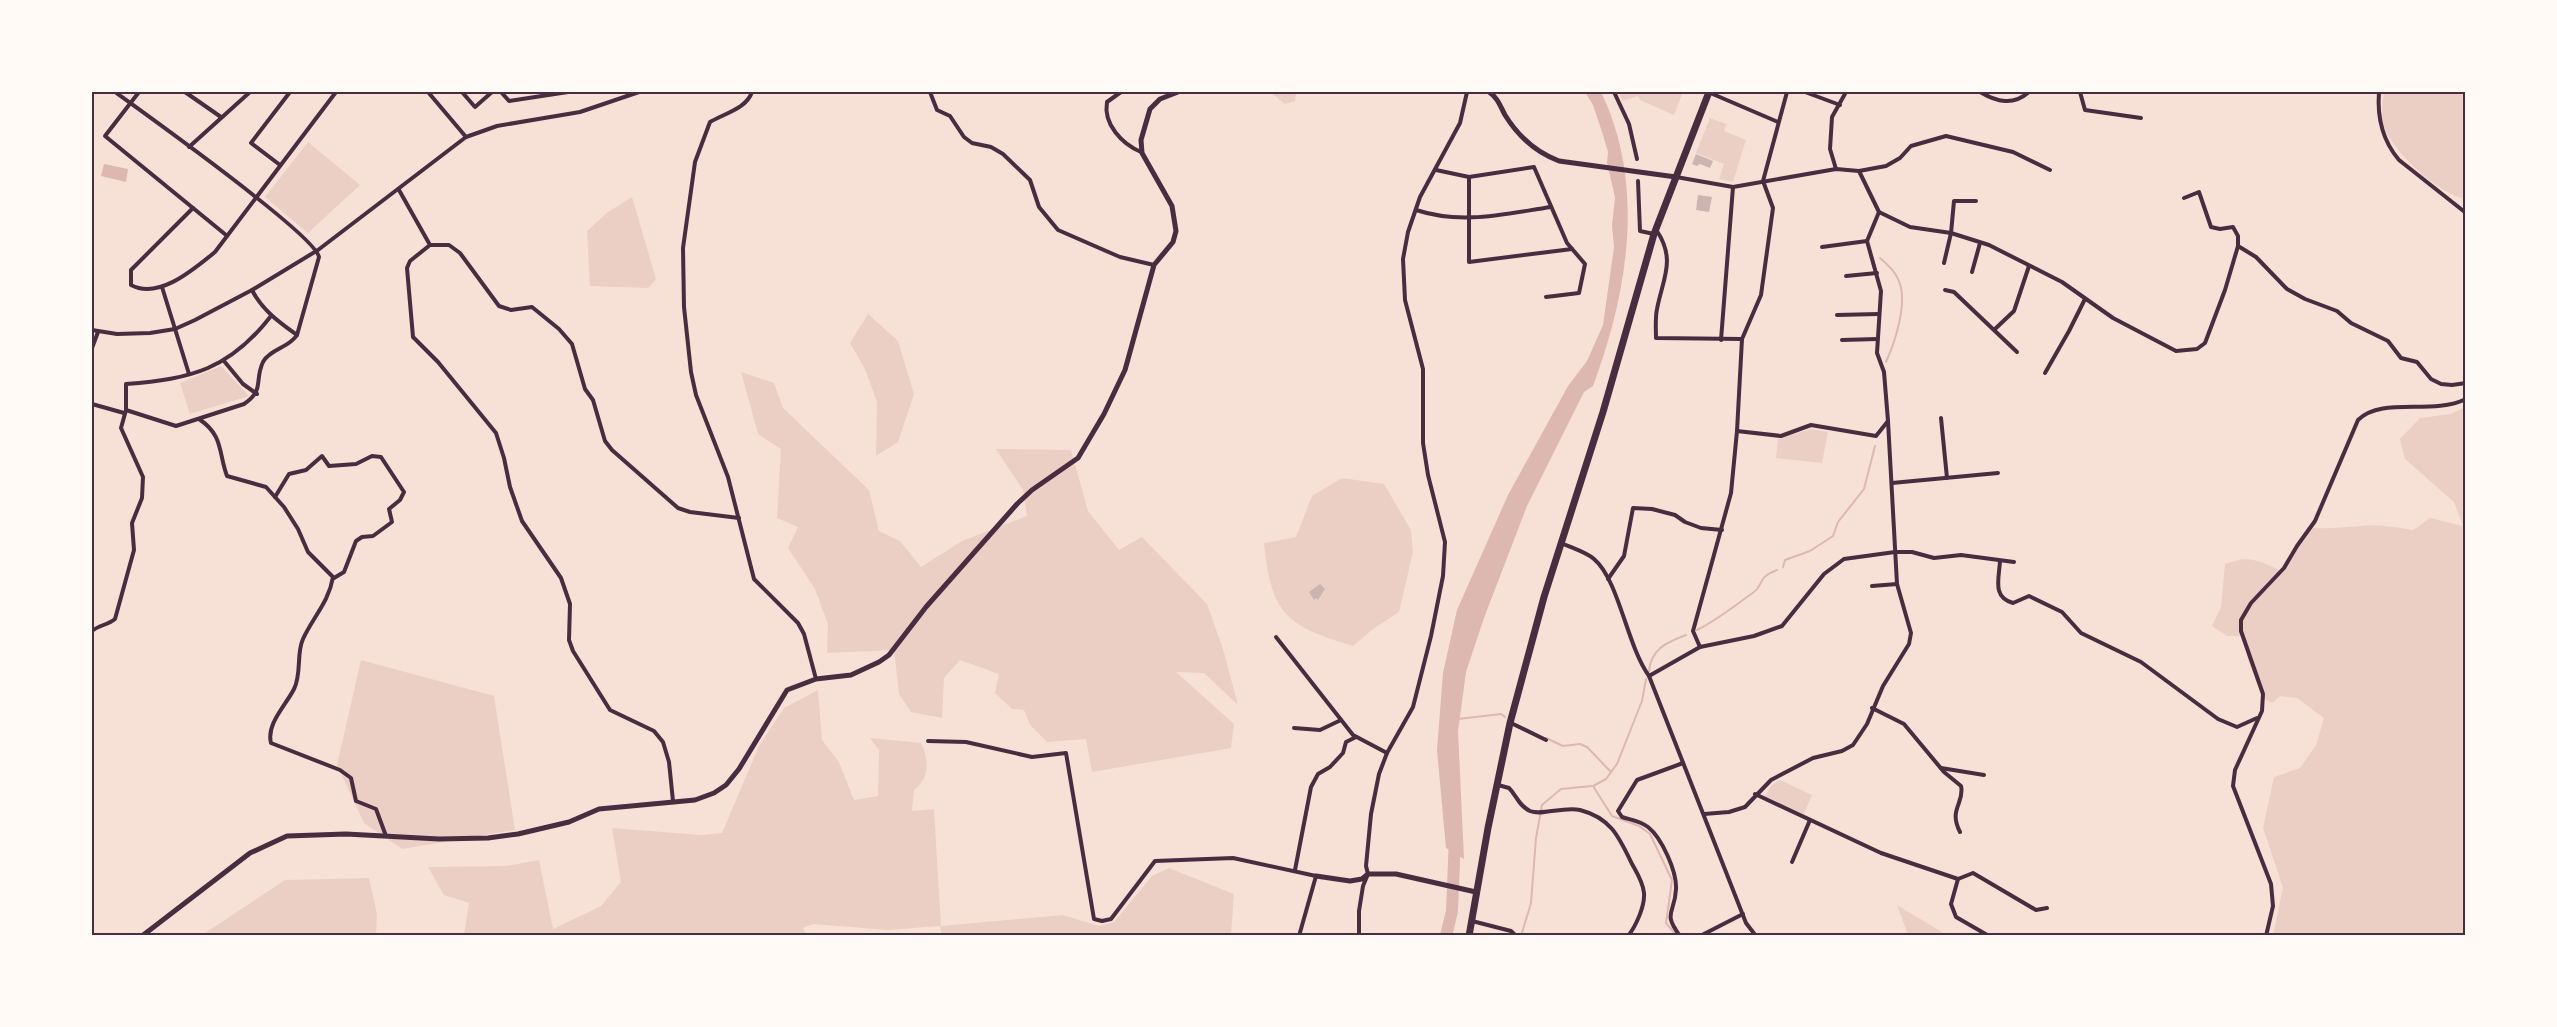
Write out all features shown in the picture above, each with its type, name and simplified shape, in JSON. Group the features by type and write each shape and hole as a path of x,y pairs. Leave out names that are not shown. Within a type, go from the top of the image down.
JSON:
{"highway":[{"path":"1469,936 1510,723 1560,543 1603,412 1655,232 1709,92"}],"street":[{"path":"92,404 176,426 244,404 257,394 262,363 267,357 294,341 320,257 318,250 257,198 116,92"},
{"path":"140,92 105,136 226,235"},
{"path":"185,92 221,117"},
{"path":"189,147 250,92"},
{"path":"280,165 251,143 290,92"},
{"path":"193,208 131,270 131,285 137,288 162,287 192,270 214,252 336,92"},
{"path":"428,92 466,137"},
{"path":"462,92 475,106 492,92"},
{"path":"501,92 502,96 509,101 568,92"},
{"path":"92,330 140,334 175,329 252,290 318,250 466,137 497,126 580,112 639,92"},
{"path":"752,92 749,100 741,107 710,122 695,162 682,262 691,372 696,395 728,477 754,579 798,623 804,634 816,679"},
{"path":"930,92 938,110 950,116 964,137 972,143 991,147 1003,154 1030,180 1039,207 1058,230 1120,257 1154,265"},
{"path":"1121,92 1107,102 1105,111 1110,124 1121,140 1142,153"},
{"path":"142,936 236,863 265,844 287,836 488,838 519,834 569,822 598,809 695,800 714,794 726,785 739,769 787,690 816,679 851,675 879,663 889,655 926,607 1017,504 1032,490 1078,458 1104,414 1125,370 1154,265 1173,242 1176,231 1172,206 1142,153 1141,140 1150,109 1160,99 1178,92"},
{"path":"1359,936 1360,897 1368,874 1366,866 1371,814 1379,774 1387,753 1413,707 1436,614 1445,542 1428,475 1423,443 1423,369 1405,300 1403,280 1408,232 1416,210 1460,123 1467,92"},
{"path":"1489,92 1496,96 1505,114 1528,144 1551,158 1734,187 1836,170 1859,171 1886,166 1900,158 1911,146 1946,136 2013,152 2050,170"},
{"path":"1614,92 1629,123 1637,159"},
{"path":"1709,92 1778,122"},
{"path":"1700,647 1693,631 1731,493 1742,339 1761,295 1773,208 1763,181 1787,92"},
{"path":"1805,92 1840,105"},
{"path":"1836,170 1830,149 1832,117 1846,92"},
{"path":"1980,92 1997,101 2006,102 2023,97 2029,92"},
{"path":"2080,92 2085,110 2141,118"},
{"path":"2379,92 2378,109 2381,126 2391,152 2466,213"},
{"path":"1436,170 1469,177 1534,167 1551,207 1573,249 1585,264 1579,293 1546,297"},
{"path":"1859,171 1879,212 1910,227 1951,233 1989,245 2062,282 2113,318 2176,351 2197,349 2205,343 2225,290 2238,246 2238,236 2233,227 2220,229 2211,227 2199,192 2184,198"},
{"path":"1469,177 1470,262 1573,249"},
{"path":"1638,181 1640,231 1655,232 1664,242 1668,262 1656,312 1656,338 1742,339"},
{"path":"1721,340 1734,187"},
{"path":"399,190 430,245"},
{"path":"1944,263 1951,233 1954,201 1976,201"},
{"path":"1416,210 1433,216 1470,219 1551,207"},
{"path":"1704,814 1729,812 1745,807 1755,794 1771,780 1806,762 1842,752 1853,745 1868,724 1882,686 1909,644 1911,633 1897,584 1884,372 1877,353 1881,291 1867,241 1879,212"},
{"path":"1822,246 1867,241"},
{"path":"1972,272 1980,243"},
{"path":"673,801 669,762 663,741 654,731 610,710 573,651 569,640 570,604 561,578 522,521 510,487 496,433 438,362 413,337 407,268 410,261 430,245 449,246 460,253 499,306 511,310 532,307 559,329 572,344 585,389 592,400 605,441 612,450 645,477 670,502 690,512 739,518"},
{"path":"2238,246 2256,257 2287,289 2305,299 2337,311 2351,323 2388,340 2401,358 2417,362 2431,379 2452,386 2466,383"},
{"path":"1995,329 2014,311 2029,266"},
{"path":"1846,276 1877,273"},
{"path":"162,287 189,374"},
{"path":"252,290 271,316 297,335"},
{"path":"1945,290 1954,292 2017,352"},
{"path":"2044,373 2085,299"},
{"path":"1837,315 1878,314"},
{"path":"92,631 99,625 109,624 115,619 134,550 132,523 142,498 143,477 121,428 125,412 126,384 160,381 224,362 239,352 271,316"},
{"path":"92,348 98,332"},
{"path":"1842,340 1877,339"},
{"path":"224,362 243,384 257,394"},
{"path":"2266,936 2273,906 2271,884 2233,786 2235,770 2262,711 2263,694 2241,631 2241,620 2251,603 2284,568 2315,521 2358,420 2365,413 2383,407 2449,406 2466,399"},
{"path":"1941,418 1947,478"},
{"path":"199,419 219,440 222,463 227,476 266,487 298,529 308,552 333,579"},
{"path":"1737,431 1781,436 1811,425 1876,435 1888,421"},
{"path":"275,497 289,474 306,471 322,456 329,466 356,464 372,456 381,457 404,492 400,500 389,509 392,522 373,536 362,537 356,541 344,572 333,579 331,592 300,647 299,672 295,687 273,725 270,736 271,743 278,747 340,770 351,778 356,801 376,809 386,836"},
{"path":"1892,483 1998,473"},
{"path":"1608,579 1624,556 1633,508 1652,509 1675,515 1701,528 1722,530"},
{"path":"1560,543 1593,558 1602,567 1608,579 1639,663 1648,676 1743,914 1756,936"},
{"path":"1648,676 1700,647 1754,636 1782,626 1824,574 1832,567 1854,557 1912,552 1934,558 1961,555 2014,562"},
{"path":"2000,561 1998,591 2004,601 2013,603 2028,596 2062,612 2081,633 2141,662 2218,719 2237,727 2258,718"},
{"path":"1872,586 1897,584"},
{"path":"1276,637 1356,737 1387,753"},
{"path":"1872,708 1905,724 1941,768 1956,781 1962,790 1954,814 1960,832"},
{"path":"1294,728 1320,730 1341,720"},
{"path":"1510,723 1546,740"},
{"path":"1294,870 1311,787 1318,774 1343,753 1346,741 1356,737"},
{"path":"928,741 966,742 1032,757 1066,753 1092,914 1098,920 1112,920 1155,861 1233,858 1350,881 1362,879 1368,874 1396,874 1476,892"},
{"path":"1680,936 1670,923 1669,916 1674,906 1677,887 1665,850 1650,828 1622,817 1618,811 1637,780 1683,763"},
{"path":"1941,768 1984,775"},
{"path":"1497,785 1509,788 1517,802 1535,813 1574,809 1597,817 1610,826 1622,841 1643,884 1644,897 1635,928 1628,936"},
{"path":"1755,794 1881,853 1958,879 1973,873 2036,910 2046,908"},
{"path":"1792,862 1810,820"},
{"path":"1299,936 1316,876"},
{"path":"1958,879 1951,904 1956,917 1989,936"},
{"path":"1700,936 1743,914"},
{"path":"1472,920 1511,932 1516,936"}],"shaded area":[{"path":"1270,92 1296,92 1295,101 1285,104"},
{"path":"1585,92 1601,92 1615,127 1624,164 1627,239 1623,276 1605,350 1593,386 1584,392 1527,506 1466,672 1458,731 1464,859 1446,848 1437,750 1443,673 1457,610 1508,495 1568,386 1587,361 1603,325 1614,247 1612,226 1615,197 1607,163 1608,152 1593,105"},
{"path":"1618,92 1683,92 1674,115 1640,100 1638,96 1623,101"},
{"path":"2384,92 2465,92 2465,199 2442,189 2429,180 2396,147 2388,136 2382,121"},
{"path":"1710,118 1726,124 1724,131 1746,140 1733,182 1719,179 1724,164 1696,153"},
{"path":"308,142 360,185 308,233 265,197"},
{"path":"104,164 128,169 126,182 101,176"},
{"path":"632,197 656,279 648,288 590,286 587,231 608,212"},
{"path":"868,314 898,341 914,394 898,442 876,456 877,402 865,369 850,343"},
{"path":"221,366 249,396 190,414 180,383"},
{"path":"741,372 774,383 783,408 869,490 879,531 900,541 921,567 962,541 1027,516 1023,490 996,449 1071,450 1088,511 1119,550 1142,537 1207,604 1223,649 1238,705 1204,673 1176,672 1234,724 1231,748 1092,772 1086,739 1047,742 1030,725 1024,710 1012,709 995,693 999,674 960,660 944,678 942,718 911,712 899,694 894,650 827,653 828,624 815,589 788,548 798,527 777,518 781,449 758,434"},
{"path":"2465,407 2465,935 2273,935 2283,888 2263,828 2274,777 2300,768 2316,745 2324,718 2297,698 2280,696 2272,703 2263,698 2248,660 2243,636 2227,636 2212,626 2221,607 2225,564 2248,559 2282,571 2313,528 2373,525 2413,530 2430,518 2463,526 2454,502 2405,459 2400,439 2420,418 2451,414"},
{"path":"1811,429 1828,432 1822,463 1776,458 1778,439"},
{"path":"1342,478 1384,484 1411,530 1413,552 1399,612 1353,646 1312,631 1286,614 1271,586 1264,543 1296,537 1312,496"},
{"path":"361,660 494,696 515,830 402,849 364,823 337,765"},
{"path":"818,690 822,740 839,762 854,800 878,796 879,750 870,738 921,743 927,762 923,780 914,790 912,811 934,809 941,926 1063,915 1099,926 1114,922 1152,876 1169,868 1234,894 1231,935 942,936 940,926 888,930 813,924 803,928 807,936 464,935 469,903 444,895 428,867 507,866 539,860 553,929 601,906 621,882 612,828 700,835 722,833 759,746 784,708"},
{"path":"1780,780 1812,795 1804,814 1765,796 1772,785"},
{"path":"369,878 377,914 376,935 202,935 285,880"},
{"path":"1897,905 1947,935 1908,935"}],"building":[{"path":"1696,154 1713,161 1710,168 1692,164"},
{"path":"1698,195 1712,197 1709,212 1696,210"},
{"path":"1320,584 1325,589 1318,600 1316,598 1314,600 1309,592"}],"waterway":[{"path":"1880,258 1897,276 1902,298 1900,321 1886,362"},
{"path":"1783,567 1785,560 1810,551 1833,536 1838,522 1864,489 1875,446"},
{"path":"1697,630 1754,592 1766,576 1777,570"},
{"path":"1649,671 1650,663 1661,647 1686,635"},
{"path":"1611,772 1617,764 1642,701 1646,679"},
{"path":"1458,719 1501,714 1505,717"},
{"path":"1546,738 1563,746 1580,744 1587,747 1611,772 1606,779 1593,786 1612,816 1639,826 1650,834 1672,880 1666,923 1677,936"},
{"path":"1521,936 1531,903 1536,838 1542,805 1561,789 1592,786"},
{"path":"1446,936 1452,911 1455,837"}]}
